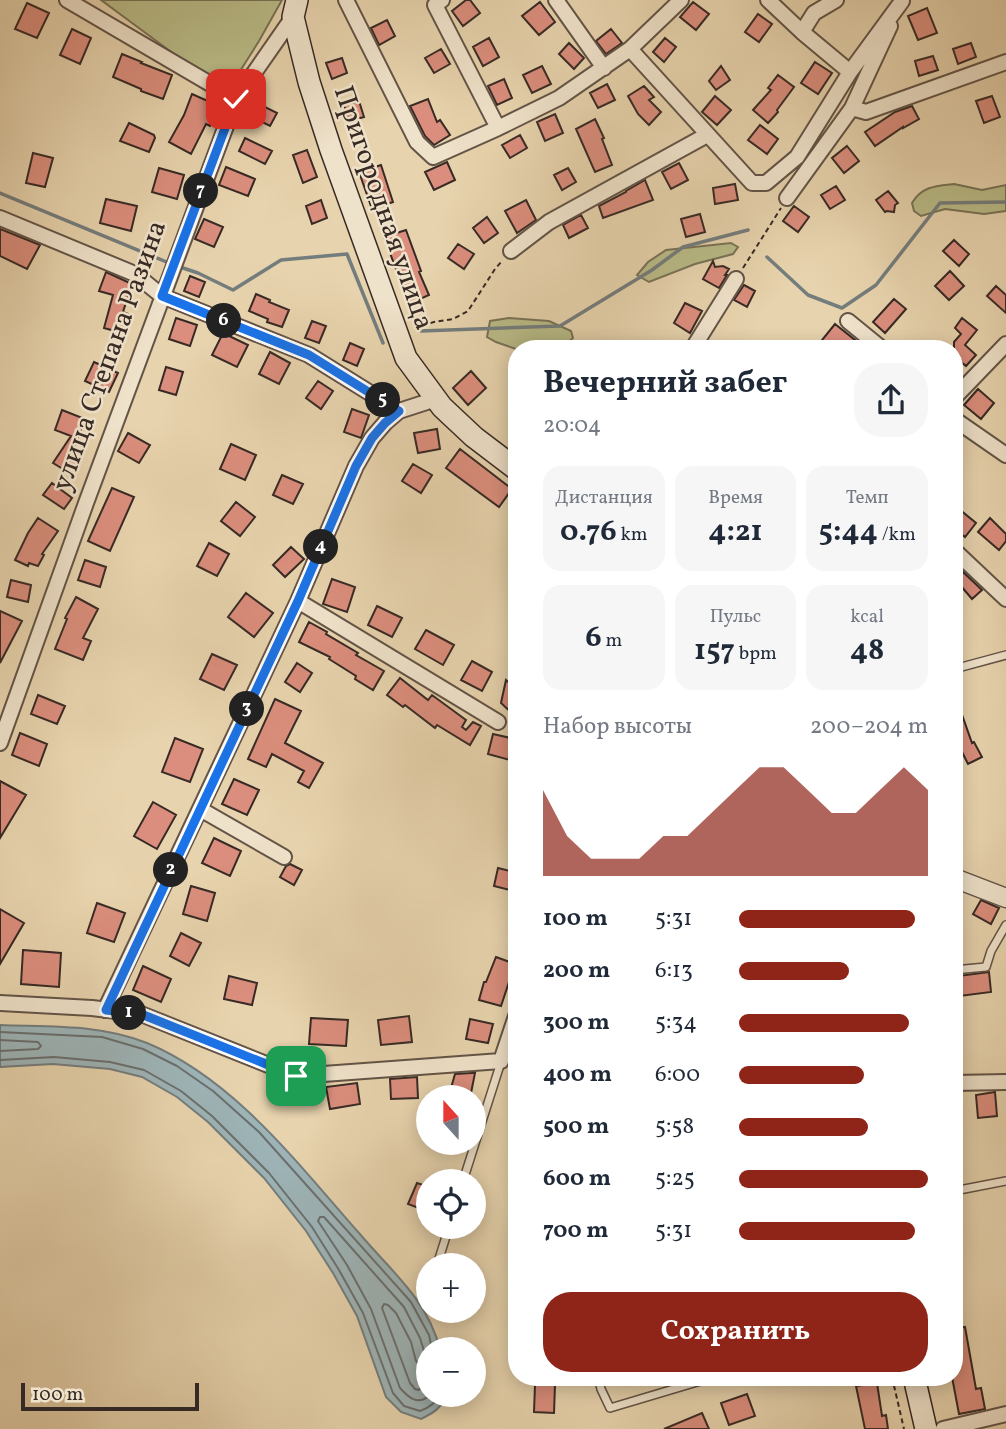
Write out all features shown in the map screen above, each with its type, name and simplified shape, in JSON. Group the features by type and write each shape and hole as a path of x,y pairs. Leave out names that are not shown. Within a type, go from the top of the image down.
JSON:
{"main road":[{"name":"Пригородная улица","path":"295,8 309,82 405,358 439,403 474,437 508,462"},
{"path":"916,1386 926,1429"}],"street":[{"path":"67,0 236,99"},
{"path":"346,0 417,142 433,158 559,98 630,49 681,0"},
{"path":"442,0 435,5 498,128"},
{"path":"556,0 604,68"},
{"path":"768,0 850,72"},
{"path":"802,32 814,13 836,0"},
{"path":"630,49 752,183 766,183 797,157 850,72 902,1"},
{"path":"787,198 852,108 902,1"},
{"name":"улица Степана Разина","path":"0,743 236,99 295,8"},
{"path":"852,108 866,112 1006,62"},
{"path":"511,251 550,222 707,135"},
{"path":"0,218 135,274 162,296 309,355 399,411"},
{"path":"698,340 736,279"},
{"path":"848,321 871,340"},
{"path":"963,389 1006,344"},
{"path":"106,1010 298,601 356,466 372,438 399,411 439,403"},
{"path":"963,425 1006,456"},
{"path":"963,558 1006,599"},
{"path":"298,601 498,722"},
{"path":"200,809 284,857"},
{"path":"963,881 1006,898"},
{"path":"0,1003 141,1014 296,1076 501,1061 508,1040"},
{"path":"963,1083 1006,1082"},
{"path":"943,1429 1006,1414"}],"lane":[{"path":"963,667 1006,655"},
{"path":"963,969 986,967 990,951 1006,925"},
{"path":"467,1169 501,1061"},
{"path":"963,1189 1006,1181"},
{"path":"600,1386 610,1408 684,1386"}],"path":[{"path":"736,279 787,198"},
{"path":"396,333 453,319 468,311 495,269 511,251"},
{"path":"894,1386 904,1429"}],"green space":[{"path":"101,0 282,0 230,87 178,57"},
{"path":"954,184 982,190 1006,185 1006,211 984,214 945,209 921,216 914,211 912,203 920,193 941,185"},
{"path":"731,243 738,247 733,254 695,264 649,282 637,275 648,262 666,250"},
{"path":"509,318 549,321 571,331 573,338 508,340 508,346 487,337 490,321"}],"water":[{"path":"0,1025 75,1028 112,1032 147,1043 208,1078 236,1101 288,1152 416,1299 416,1323 430,1323 436,1337 416,1337 416,1407 439,1407 421,1419 401,1412 386,1397 357,1316 306,1231 264,1178 208,1122 177,1097 142,1077 110,1069 53,1064 0,1067"}],"building":[{"path":"470,0 480,13 463,26 452,11"},
{"path":"540,2 555,22 539,35 522,16"},
{"path":"693,2 709,14 696,30 680,17"},
{"path":"27,3 49,13 37,38 15,29"},
{"path":"927,8 937,33 918,40 908,16"},
{"path":"758,14 772,24 759,42 745,32"},
{"path":"387,20 395,36 379,45 371,28"},
{"path":"72,29 91,38 80,64 60,55"},
{"path":"611,29 622,43 606,54 596,41"},
{"path":"489,38 499,57 483,66 473,47"},
{"path":"665,38 676,47 664,62 653,52"},
{"path":"569,43 584,58 574,69 559,54"},
{"path":"971,43 976,57 958,64 953,49"},
{"path":"441,49 450,64 434,73 425,58"},
{"path":"122,54 172,75 163,99 113,77"},
{"path":"933,56 938,70 919,76 915,61"},
{"path":"342,58 347,73 332,79 326,63"},
{"path":"815,62 832,73 818,94 801,83"},
{"path":"542,66 551,84 532,93 523,75"},
{"path":"721,66 730,80 716,90 709,81"},
{"path":"778,75 794,87 768,123 753,110 771,90 768,88"},
{"path":"504,79 512,98 497,105 488,86"},
{"path":"607,84 615,100 598,108 590,93"},
{"path":"644,86 654,97 649,100 661,112 649,125 638,114 628,96"},
{"path":"192,94 219,106 210,126 206,124 191,154 169,142"},
{"path":"715,96 731,110 717,125 702,112"},
{"path":"992,96 1000,117 984,123 976,101"},
{"path":"428,99 437,122 440,120 450,135 434,145 425,136 410,106"},
{"path":"251,100 277,113 270,126 244,113"},
{"path":"359,101 364,117 349,121 344,105"},
{"path":"912,106 919,119 875,146 865,132 895,112"},
{"path":"555,114 563,133 545,141 537,122"},
{"path":"595,119 612,165 595,172 576,129"},
{"path":"129,123 154,135 149,152 120,141"},
{"path":"760,125 778,139 767,154 748,140"},
{"path":"520,135 527,148 510,158 502,145"},
{"path":"245,138 272,151 265,164 239,151"},
{"path":"847,146 859,161 844,173 832,158"},
{"path":"307,150 317,177 303,183 293,155"},
{"path":"33,153 53,158 45,187 26,183"},
{"path":"447,162 455,180 434,190 425,172"},
{"path":"679,163 688,180 671,189 662,172"},
{"path":"381,165 393,202 372,209 359,172"},
{"path":"226,167 255,179 248,196 219,185"},
{"path":"159,168 184,175 177,199 152,192"},
{"path":"568,168 576,182 562,190 554,175"},
{"path":"645,180 653,200 603,218 599,206"},
{"path":"735,184 738,200 715,204 713,188"},
{"path":"836,186 845,200 830,209 821,195"},
{"path":"888,191 898,203 894,212 885,212 876,200"},
{"path":"106,199 137,206 131,231 100,223"},
{"path":"321,200 327,218 312,224 306,206"},
{"path":"526,200 536,220 517,233 505,211"},
{"path":"794,206 809,217 798,232 783,221"},
{"path":"700,214 705,232 686,237 681,219"},
{"path":"581,215 588,228 569,238 563,225"},
{"path":"487,217 498,233 484,243 473,228"},
{"path":"204,219 223,227 214,247 195,239"},
{"path":"0,229 40,245 27,269 0,256"},
{"path":"406,230 429,295 409,304 384,237"},
{"path":"954,240 969,254 959,266 943,251"},
{"path":"458,244 474,254 464,269 448,258"},
{"path":"713,261 715,267 723,266 729,269 719,288 703,279"},
{"path":"950,271 964,286 949,300 935,286"},
{"path":"106,272 132,284 123,312 131,315 126,334 104,328 113,295 99,291"},
{"path":"190,276 205,282 199,297 184,291"},
{"path":"744,285 755,291 747,307 734,300"},
{"path":"996,286 1006,295 1006,313 987,296"},
{"path":"256,294 289,310 282,327 249,311"},
{"path":"894,299 906,309 885,333 873,322"},
{"path":"685,303 702,311 690,333 674,323"},
{"path":"176,318 197,325 190,346 169,339"},
{"path":"962,318 977,330 965,345 976,355 966,366 963,364 963,340 956,340 961,334 955,328"},
{"path":"312,321 326,326 319,343 305,338"},
{"path":"835,324 855,340 822,340"},
{"path":"223,333 248,345 237,367 212,355"},
{"path":"350,343 364,349 357,366 343,360"},
{"path":"270,352 290,363 279,384 259,374"},
{"path":"94,362 118,373 109,392 85,381"},
{"path":"166,367 183,372 176,395 159,390"},
{"path":"471,371 486,388 468,405 453,388"},
{"path":"318,381 333,391 321,409 306,398"},
{"path":"978,389 994,403 981,419 964,405"},
{"path":"352,409 369,415 361,438 344,432"},
{"path":"62,410 85,419 73,450 82,456 71,474 53,463 71,436 55,430"},
{"path":"437,429 440,449 418,453 414,433"},
{"path":"128,433 150,445 139,463 118,451"},
{"path":"231,444 256,455 245,480 220,469"},
{"path":"460,449 508,486 508,495 499,507 446,468"},
{"path":"413,464 432,475 421,493 402,481"},
{"path":"282,475 303,484 293,504 273,495"},
{"path":"52,483 72,498 64,509 43,495"},
{"path":"112,488 134,497 110,551 88,541"},
{"path":"236,502 255,517 240,536 221,521"},
{"path":"963,512 976,523 965,537 963,535"},
{"path":"38,518 58,531 42,554 44,555 38,566 29,563 28,566 15,560"},
{"path":"990,518 1006,534 1006,541 999,550 978,532"},
{"path":"209,543 229,554 217,576 197,566"},
{"path":"291,547 304,559 285,577 273,565"},
{"path":"85,560 106,567 100,587 78,580"},
{"path":"963,572 982,590 972,599 963,588"},
{"path":"332,579 355,587 347,612 323,604"},
{"path":"11,580 31,585 28,602 7,597"},
{"path":"246,593 273,613 254,637 228,617"},
{"path":"76,597 98,609 83,638 91,641 83,660 55,649 67,619 65,618"},
{"path":"377,606 402,618 392,637 368,625"},
{"path":"0,611 22,621 0,663"},
{"path":"309,622 384,671 373,690 355,679 356,676 329,659 330,657 299,642"},
{"path":"426,630 454,645 443,665 415,649"},
{"path":"212,654 237,665 224,690 200,679"},
{"path":"472,661 492,672 482,691 461,680"},
{"path":"297,663 312,673 300,692 285,682"},
{"path":"400,678 428,700 432,695 466,720 462,727 466,730 473,722 481,726 470,745 437,725 435,728 387,695"},
{"path":"506,680 508,710 501,703"},
{"path":"38,695 65,706 57,724 31,714"},
{"path":"275,699 301,711 285,743 323,763 309,788 298,782 304,771 272,754 266,767 248,759"},
{"path":"963,718 972,743 974,742 982,757 968,764 963,754"},
{"path":"20,733 47,744 39,766 12,755"},
{"path":"493,734 508,737 508,759 488,754"},
{"path":"175,738 203,749 190,782 162,772"},
{"path":"234,779 259,790 247,815 222,804"},
{"path":"0,781 26,795 0,838"},
{"path":"153,802 176,815 157,849 134,836"},
{"path":"214,838 241,851 230,876 202,863"},
{"path":"290,864 302,870 294,885 280,877"},
{"path":"498,868 508,870 508,890 494,886"},
{"path":"191,886 215,893 207,921 183,914"},
{"path":"981,900 999,908 991,924 973,914"},
{"path":"97,903 125,913 114,942 87,933"},
{"path":"0,909 24,923 0,964"},
{"path":"181,933 201,943 189,966 170,956"},
{"path":"23,950 61,953 59,987 21,984"},
{"path":"496,957 508,961 508,985 501,1006 479,1000"},
{"path":"143,966 171,979 161,1002 133,990"},
{"path":"989,972 991,992 963,996 963,975"},
{"path":"229,976 257,983 252,1005 224,999"},
{"path":"409,1016 412,1042 381,1045 378,1020"},
{"path":"311,1018 348,1020 346,1046 309,1044"},
{"path":"470,1019 493,1024 488,1043 466,1039"},
{"path":"475,1073 473,1085 452,1085 455,1074"},
{"path":"417,1077 416,1098 391,1099 390,1079"},
{"path":"357,1083 360,1104 330,1109 326,1087"},
{"path":"995,1092 997,1116 978,1118 976,1095"},
{"path":"416,1185 416,1207 408,1204"},
{"path":"963,1327 976,1389 981,1388 985,1409 959,1414 954,1386 963,1386"},
{"path":"535,1386 555,1386 554,1413 534,1412"},
{"path":"856,1386 877,1386 882,1416 886,1415 888,1429 865,1429"},
{"path":"747,1394 755,1416 729,1425 721,1403"},
{"path":"702,1413 709,1429 664,1429"}],"waterway":[{"path":"0,193 169,263"},
{"path":"767,257 808,295 842,308 876,285 940,203 1006,202"},
{"path":"421,331 560,326 652,270 683,247 748,230"},
{"path":"177,266 233,290 281,260 347,254 383,343"}],"route":[{"path":"236,99 162,296 309,355 399,411 372,438 356,466 298,601 106,1010 141,1014 296,1076"}]}
